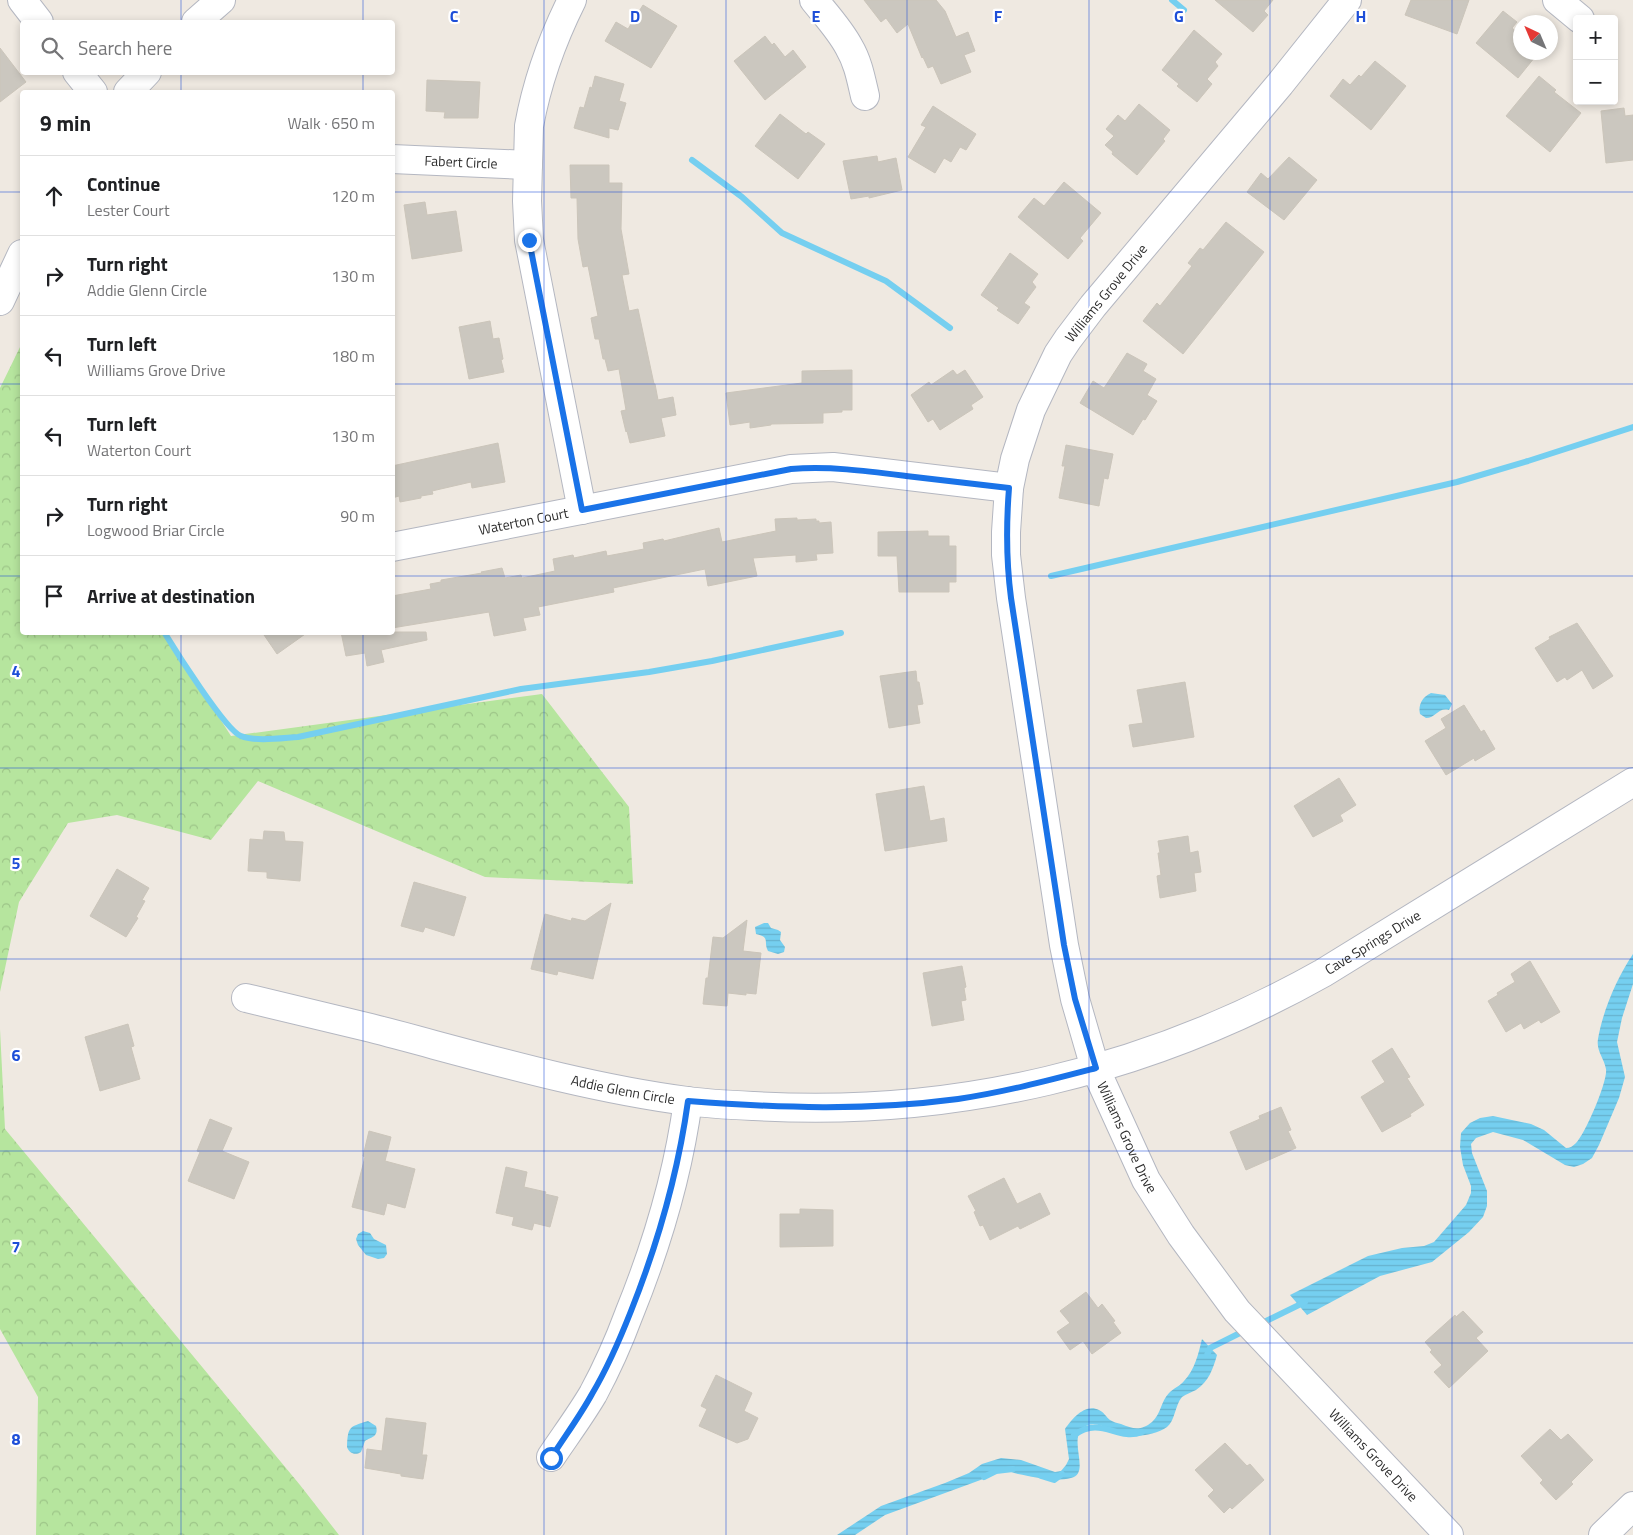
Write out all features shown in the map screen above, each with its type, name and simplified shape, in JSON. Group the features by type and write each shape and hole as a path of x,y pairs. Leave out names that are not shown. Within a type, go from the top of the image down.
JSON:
{"street":[{"path":"22,0 37,20"},
{"path":"198,20 221,0"},
{"path":"572,0 557,33 537,90 529,126 528,229 530,253 582,510"},
{"path":"814,0 850,47 858,68 865,96"},
{"name":"Williams Grove Drive","path":"1347,0 1280,84 1136,254 1068,339 1044,381 1031,410 1015,459 1009,488 1006,554 1011,598 1064,945 1075,999 1096,1068 1146,1180 1181,1235 1237,1311 1449,1535"},
{"path":"1557,0 1575,15"},
{"path":"79,75 90,90"},
{"path":"130,90 144,75"},
{"name":"Fabert Circle","path":"395,159 528,165"},
{"path":"0,301 20,258"},
{"name":"Waterton Court","path":"395,546 791,469 833,467 1009,488"},
{"name":"Cave Springs Drive","path":"1096,1068 1182,1040 1282,996 1383,937 1633,782"},
{"name":"Addie Glenn Circle","path":"246,998 560,1077 688,1101 809,1108 861,1108 988,1094 1096,1068"},
{"path":"551,1458 596,1386 611,1358 641,1285 671,1192 683,1137 688,1101"},
{"path":"1603,1535 1633,1506"}],"green space":[{"path":"20,347 20,635 166,635 231,736 542,694 629,807 633,884 485,877 258,781 211,840 117,815 68,823 19,902 0,992 0,388"},
{"path":"0,1029 5,1129 300,1485 339,1535 36,1535 38,1397 0,1329"}],"water":[{"path":"1431,693 1445,695 1452,704 1449,710 1442,710 1426,718 1420,714 1421,702"},
{"path":"768,923 771,928 781,932 780,940 785,947 784,952 778,954 768,951 765,938 756,934 755,927"},
{"path":"1633,954 1633,984 1622,1018 1617,1042 1625,1077 1619,1098 1592,1158 1574,1167 1565,1165 1523,1140 1493,1132 1476,1138 1471,1144 1472,1153 1487,1191 1487,1206 1483,1217 1469,1232 1432,1262 1380,1276 1307,1315 1290,1295 1368,1256 1402,1248 1424,1246 1434,1242 1466,1205 1471,1193 1471,1186 1463,1165 1460,1147 1461,1133 1470,1123 1480,1118 1493,1116 1531,1124 1544,1130 1566,1148 1576,1143 1595,1107 1606,1075 1598,1043 1603,1017 1621,973"},
{"path":"363,1231 370,1233 374,1239 386,1245 387,1254 384,1258 378,1259 366,1255 358,1245 356,1239 358,1234"},
{"path":"1202,1339 1217,1355 1212,1370 1207,1379 1196,1390 1182,1397 1170,1424 1158,1432 1131,1436 1099,1425 1088,1425 1079,1434 1079,1470 1077,1475 1071,1478 1044,1479 1005,1470 998,1471 991,1473 986,1478 885,1515 855,1535 837,1535 881,1506 945,1483 969,1473 982,1464 1001,1458 1021,1460 1055,1472 1061,1471 1069,1459 1065,1429 1084,1410 1094,1408 1102,1412 1111,1421 1133,1428 1141,1428 1148,1425 1157,1415 1166,1396 1182,1383 1191,1372"},
{"path":"368,1421 376,1426 375,1435 365,1441 361,1452 357,1454 352,1453 347,1447 349,1431 353,1426"}],"building":[{"path":"864,0 936,0 945,11 956,37 968,32 975,51 964,55 971,72 941,84 933,66 928,68 922,58 908,24 897,33 886,18 881,22"},
{"path":"1215,0 1273,0 1264,11 1268,15 1253,32"},
{"path":"1411,0 1469,0 1457,34 1405,15"},
{"path":"643,5 677,26 651,68 605,41 616,22 628,29"},
{"path":"1503,11 1513,19 1513,60 1533,60 1518,78 1476,43"},
{"path":"1194,30 1222,54 1215,62 1218,66 1207,79 1212,84 1197,102 1177,86 1179,84 1162,70"},
{"path":"765,36 772,45 774,43 785,57 793,50 806,67 765,100 734,61"},
{"path":"0,48 26,82 0,102"},
{"path":"1375,61 1406,86 1371,130 1330,96 1343,79 1350,85 1359,75 1361,77"},
{"path":"595,76 624,84 619,101 626,103 618,130 609,128 609,138 574,128 580,107 584,108"},
{"path":"1539,76 1556,90 1554,92 1581,113 1550,152 1506,116"},
{"path":"427,80 480,82 478,118 444,118 445,112 426,111"},
{"path":"1139,104 1170,130 1163,139 1165,141 1137,175 1112,154 1113,152 1105,145 1114,136 1106,129 1118,115 1125,121"},
{"path":"933,106 976,134 966,150 960,147 951,162 944,158 935,173 908,157 926,127 921,125"},
{"path":"1624,108 1625,116 1633,115 1633,160 1606,163 1601,111"},
{"path":"780,114 806,134 808,132 825,144 798,179 755,146"},
{"path":"877,156 878,162 896,158 902,190 869,198 869,196 851,199 843,161"},
{"path":"1289,157 1317,180 1284,220 1247,192 1261,173 1268,179"},
{"path":"570,165 609,165 609,183 622,183 621,229 629,274 622,275 629,311 638,309 658,400 673,397 676,415 661,418 665,436 630,443 626,432 621,411 626,410 619,369 608,371 605,359 603,359 599,339 595,339 591,318 598,316 588,266 583,267 578,239 577,198 571,198"},
{"path":"1064,182 1101,213 1080,238 1083,241 1068,259 1018,217 1034,198 1044,206"},
{"path":"425,202 427,215 456,211 462,251 412,259 404,205"},
{"path":"1226,222 1264,252 1183,354 1143,321 1157,303 1160,306 1192,266 1188,263 1200,248 1203,250"},
{"path":"1010,253 1038,274 1032,282 1036,287 1024,303 1030,307 1018,324 997,310 999,308 981,295"},
{"path":"490,321 493,339 499,338 504,372 469,379 459,327"},
{"path":"1127,353 1147,364 1143,371 1156,379 1147,395 1157,401 1133,435 1080,403 1093,381 1104,388"},
{"path":"852,370 852,410 823,413 823,423 771,424 750,428 750,422 730,425 726,393 802,383 802,371"},
{"path":"953,370 957,375 965,370 983,397 971,405 973,409 940,430 933,419 928,422 911,395 929,382 931,385"},
{"path":"498,443 505,482 472,488 471,482 432,491 433,494 400,502 399,496 395,497 395,465"},
{"path":"1066,445 1113,454 1108,479 1104,478 1099,506 1059,498 1065,466 1062,466"},
{"path":"775,519 816,519 819,523 831,522 833,553 816,554 817,560 796,562 796,555 753,558 757,576 708,586 705,569 613,588 614,592 538,607 540,615 523,618 526,630 494,636 489,612 395,628 395,595 431,589 430,584 441,582 441,580 502,568 505,578 521,575 522,578 555,571 553,559 573,555 574,558 606,551 607,556 644,549 643,543 663,539 664,541 719,528 722,542 776,531"},
{"path":"928,531 928,536 949,536 949,546 956,546 956,582 949,582 949,592 899,592 897,556 878,556 878,532"},
{"path":"1577,623 1613,676 1593,689 1582,670 1567,680 1565,677 1557,682 1535,648 1550,639 1549,637"},
{"path":"395,632 426,632 427,640 381,650 384,662 367,666 365,653 346,656 342,635 395,635"},
{"path":"264,635 304,635 277,654"},
{"path":"916,671 923,704 917,705 920,723 889,728 880,676"},
{"path":"1185,682 1194,737 1133,747 1129,725 1143,723 1137,690"},
{"path":"1464,705 1481,732 1484,730 1495,749 1475,761 1474,758 1446,775 1425,741 1446,728 1441,719"},
{"path":"1339,778 1356,805 1340,815 1343,821 1313,837 1294,806"},
{"path":"924,786 930,821 944,818 947,841 885,851 876,794"},
{"path":"264,831 284,832 285,841 303,842 300,881 267,878 267,872 248,871 250,839 263,840"},
{"path":"1188,836 1190,853 1198,851 1201,872 1194,873 1196,891 1160,898 1157,876 1161,875 1158,841"},
{"path":"117,869 149,888 142,900 145,901 136,917 138,918 126,937 90,916"},
{"path":"414,882 466,897 454,936 425,927 423,932 401,926"},
{"path":"611,903 593,979 558,971 557,975 531,969 545,914 571,921 572,918 585,921"},
{"path":"747,920 743,951 761,953 756,994 728,993 727,1006 703,1004 713,937 723,938"},
{"path":"1530,961 1560,1012 1541,1023 1539,1020 1524,1029 1521,1023 1506,1032 1488,1001 1515,982 1511,974"},
{"path":"962,966 966,987 964,988 966,1000 961,1001 964,1020 932,1026 923,973"},
{"path":"128,1024 134,1046 131,1047 140,1079 100,1091 85,1037"},
{"path":"1392,1048 1410,1077 1407,1078 1424,1105 1410,1114 1411,1116 1382,1132 1361,1097 1385,1082 1372,1061"},
{"path":"1281,1107 1291,1130 1288,1131 1296,1148 1246,1170 1230,1132 1260,1119 1259,1116"},
{"path":"210,1119 232,1128 222,1151 249,1162 234,1199 188,1181 200,1152 197,1151"},
{"path":"369,1131 391,1137 385,1161 415,1169 405,1208 387,1203 384,1215 352,1207 365,1157 363,1156"},
{"path":"506,1167 527,1172 524,1187 558,1197 550,1227 534,1223 532,1230 512,1225 514,1217 496,1213"},
{"path":"1004,1178 1017,1204 1040,1193 1050,1214 1020,1229 1018,1226 990,1240 983,1225 980,1226 974,1212 976,1211 968,1196"},
{"path":"800,1209 833,1210 833,1246 780,1247 780,1214 800,1214"},
{"path":"1086,1292 1098,1308 1102,1304 1115,1321 1113,1322 1121,1333 1092,1354 1083,1341 1070,1350 1057,1332 1070,1323 1060,1311"},
{"path":"1463,1311 1483,1332 1476,1338 1488,1351 1449,1388 1434,1372 1442,1365 1430,1352 1432,1350 1425,1342 1455,1315 1456,1317"},
{"path":"716,1375 752,1393 744,1411 758,1418 748,1439 737,1443 699,1426 707,1409 701,1406"},
{"path":"386,1418 426,1423 422,1455 427,1455 423,1479 365,1468 367,1449 382,1451"},
{"path":"1550,1429 1561,1440 1568,1434 1593,1460 1571,1482 1573,1484 1556,1500 1540,1483 1543,1480 1521,1456"},
{"path":"1225,1443 1247,1466 1250,1464 1264,1480 1232,1509 1230,1507 1224,1513 1208,1496 1214,1490 1195,1470"}],"waterway":[{"path":"1172,0 1184,10"},
{"path":"692,160 742,197 782,233 886,281 950,328"},
{"path":"1051,576 1457,482 1633,427"},
{"path":"166,635 213,706 234,731 247,738 277,739 298,737 521,689 649,672 712,661 841,633"},
{"path":"1260,1324 1305,1302"},
{"path":"1207,1355 1210,1348 1246,1330"},
{"path":"1074,1435 1093,1428 1125,1434 1142,1432"},
{"path":"984,1477 996,1471 1013,1469"},
{"path":"1041,1476 1054,1480 1062,1474"}],"route":[{"path":"529,240 530,253 582,510 720,482 791,469 810,468 833,467 1009,488 1006,554 1011,598 1069,974 1096,1068 988,1094 958,1099 861,1108 769,1107 688,1101 683,1137 671,1192 641,1285 625,1326 593,1393 551,1458"}]}
